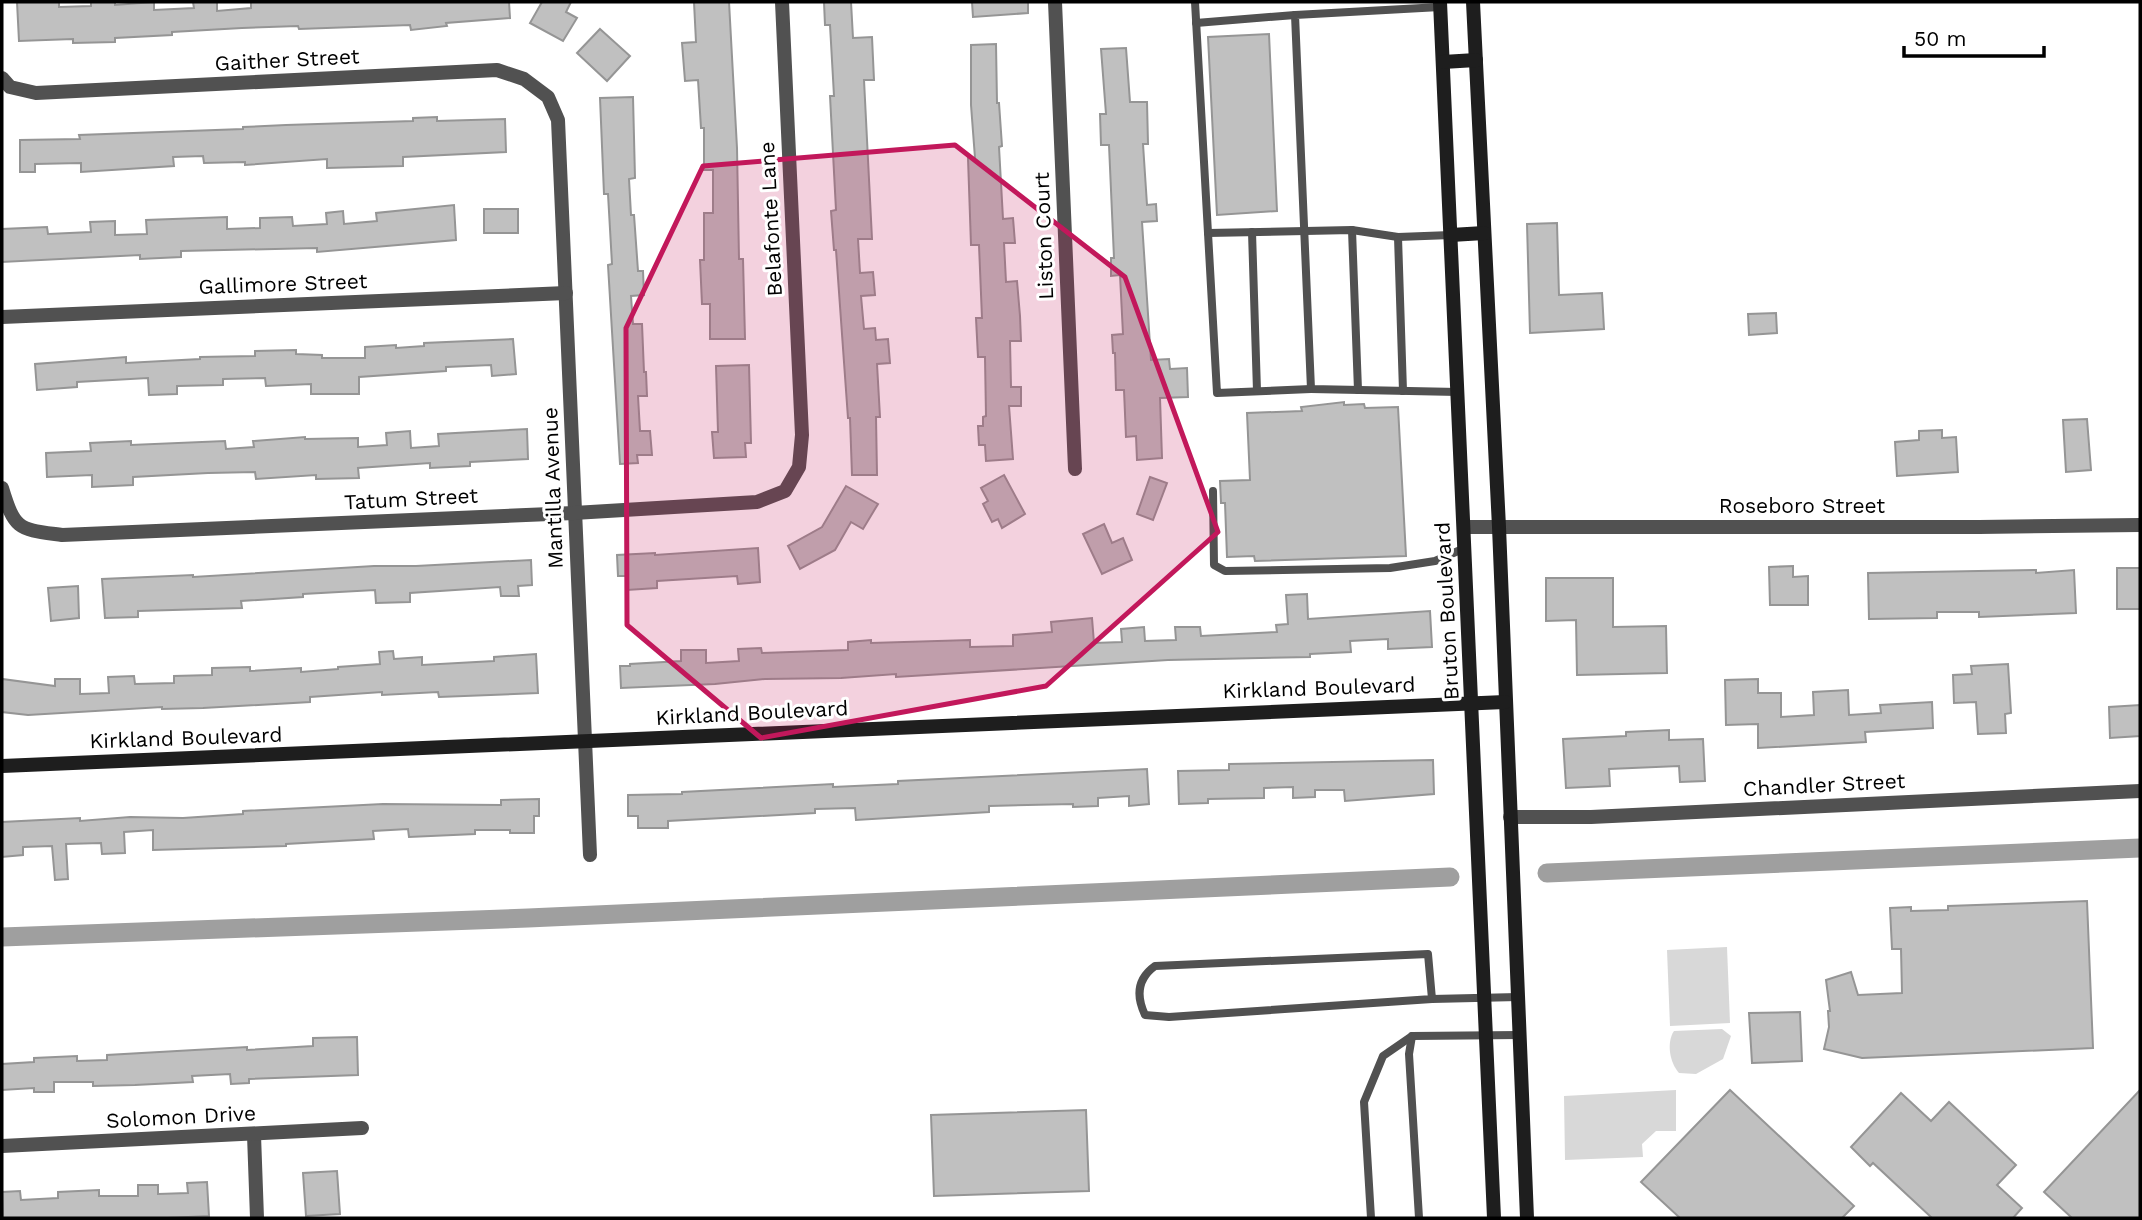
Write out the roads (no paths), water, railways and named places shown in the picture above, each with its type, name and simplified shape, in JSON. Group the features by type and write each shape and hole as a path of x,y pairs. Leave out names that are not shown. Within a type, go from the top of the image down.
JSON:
{"street":[{"name":"Belafonte Lane","path":"782,2 802,435"},
{"name":"Liston Court","path":"1055,2 1075,469"},
{"path":"1473,2 1499,527 1527,1218"},
{"name":"Bruton Boulevard","path":"1440,4 1494,1218"},
{"path":"1443,62 1476,60"},
{"name":"Gaither Street","path":"2,78 10,87 37,93 497,70 524,79 548,97 558,120"},
{"name":"Mantilla Avenue","path":"558,120 590,855"},
{"path":"1451,235 1484,233"},
{"name":"Gallimore Street","path":"2,317 566,293"},
{"name":"Tatum Street","path":"2,488 11,517 28,530 62,535 574,513 757,502 785,491 799,467 802,435"},
{"name":"Roseboro Street","path":"1464,527 2140,525"},
{"name":"Kirkland Boulevard","path":"2,766 1505,702"},
{"name":"Chandler Street","path":"1510,817 1591,817 2140,791"},
{"name":"Solomon Drive","path":"2,1146 362,1128"},
{"path":"254,1135 257,1218"}],"lane":[{"path":"1195,2 1217,393 1311,389 1458,392"},
{"path":"1196,23 1440,4"},
{"path":"1296,16 1311,389"},
{"path":"1208,233 1352,230 1398,237 1451,235"},
{"path":"1352,230 1358,390"},
{"path":"1252,232 1257,391"},
{"path":"1398,237 1403,391"},
{"path":"1213,491 1214,565 1224,571 1390,568 1435,561 1465,548"},
{"path":"1432,999 1428,954 1155,965 1142,978 1138,989 1138,1001 1144,1015 1169,1017 1432,999 1517,997"},
{"path":"1371,1218 1364,1102 1383,1056 1412,1036 1519,1035"},
{"path":"1412,1036 1409,1054 1419,1218"}],"waterway":[{"path":"1547,873 2140,848"},
{"path":"2,937 528,918 1450,877"}]}
